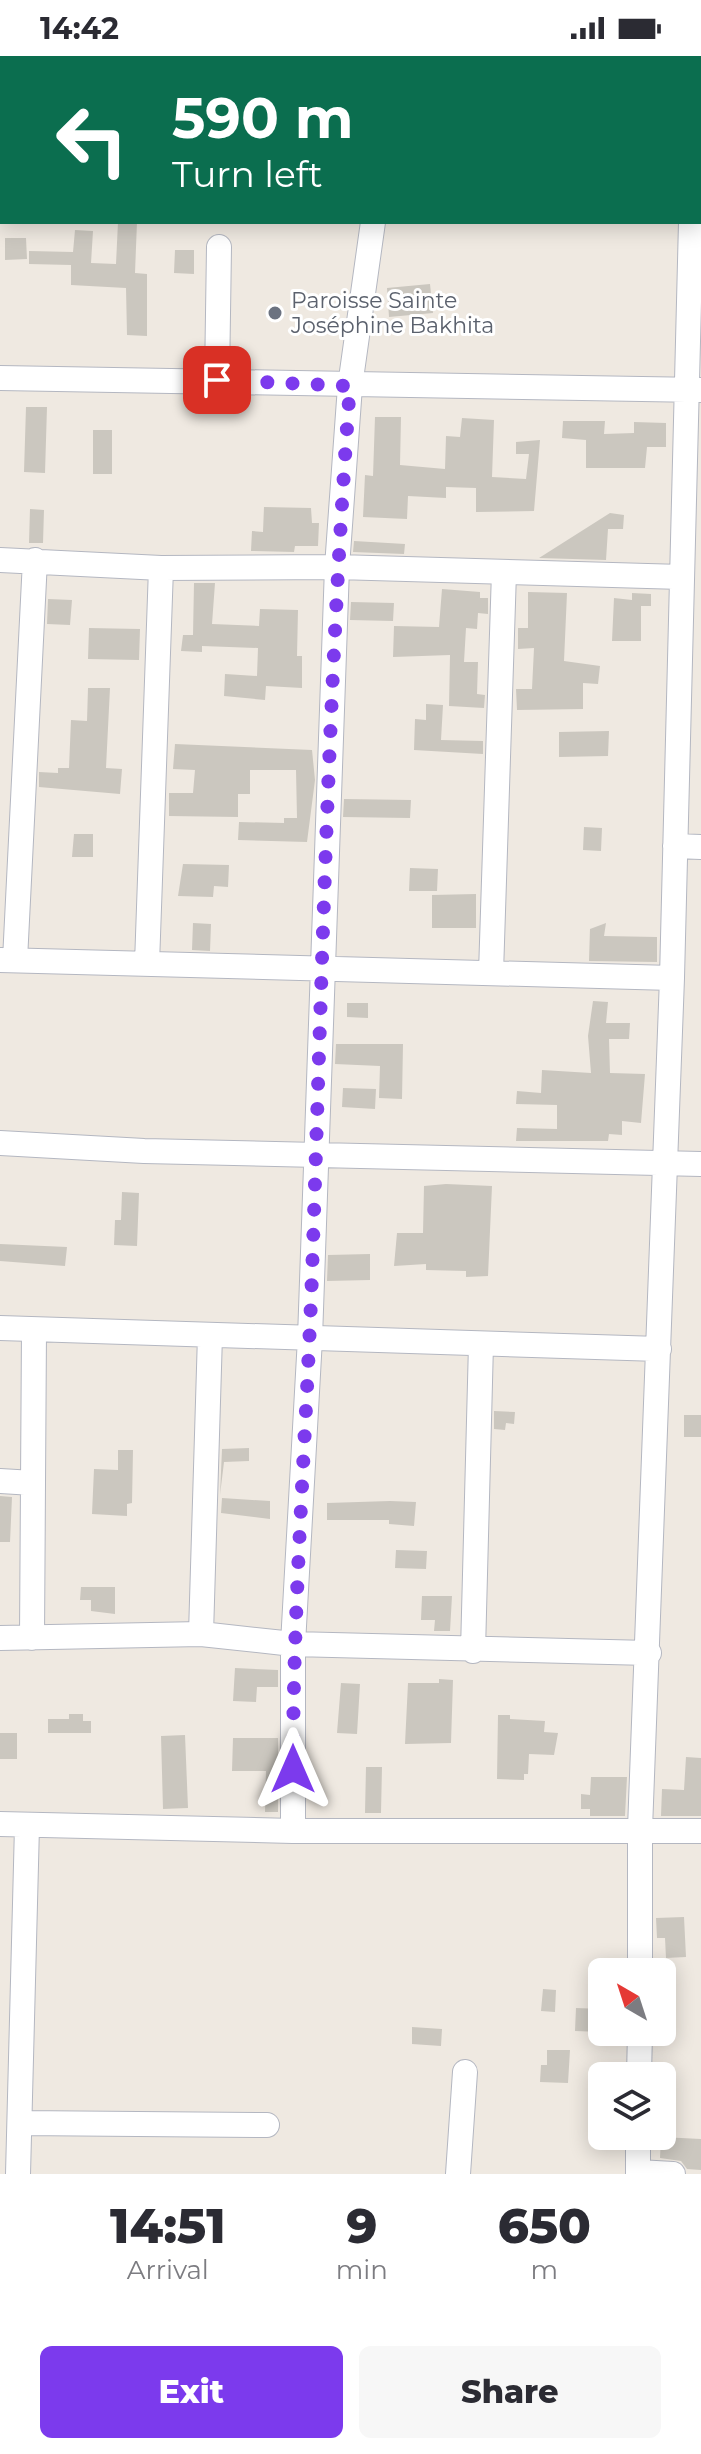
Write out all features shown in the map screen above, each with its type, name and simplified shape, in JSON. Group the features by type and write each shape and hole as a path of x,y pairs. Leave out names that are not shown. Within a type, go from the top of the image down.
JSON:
{"street":[{"path":"293,1831 293,1644 310,1338 337,567 350,386 373,224"},
{"path":"640,1958 640,1829 672,978 682,577 693,390 691,224"},
{"path":"217,380 219,247"},
{"path":"0,378 693,390"},
{"path":"0,560 161,568 337,567 682,577"},
{"path":"35,560 7,960 672,978"},
{"path":"147,964 161,568"},
{"path":"491,973 504,572"},
{"path":"675,846 701,847"},
{"path":"0,1143 144,1151 701,1164"},
{"path":"0,1328 659,1349"},
{"path":"32,1638 34,1330"},
{"path":"201,1634 210,1335"},
{"path":"473,1651 481,1344"},
{"path":"0,1481 33,1483"},
{"path":"0,1638 201,1634 293,1644 473,1651 649,1653"},
{"path":"0,1824 293,1831 701,1831"},
{"path":"18,2174 27,1826"},
{"path":"458,2174 465,2072"},
{"path":"20,2123 267,2125"},
{"path":"638,2150 638,2173 673,2174"}],"building":[{"path":"118,224 137,224 135,273 147,274 147,336 127,335 126,288 71,285 71,265 29,264 29,251 73,252 75,230 93,231 91,263 116,264"},
{"path":"5,238 26,238 27,259 5,260"},
{"path":"175,250 194,250 194,274 174,273"},
{"path":"430,284 433,313 389,317 387,288"},
{"path":"26,407 47,407 45,473 24,472"},
{"path":"375,417 401,417 400,465 445,469 446,436 460,437 462,418 494,420 492,477 526,479 529,454 516,454 516,442 540,440 534,511 476,512 476,488 446,487 446,498 408,496 407,519 363,517 365,475 373,476"},
{"path":"563,421 605,421 604,434 634,433 634,422 666,423 666,447 647,447 645,468 586,468 586,440 562,438"},
{"path":"93,430 112,430 112,474 93,474"},
{"path":"264,507 311,508 312,523 319,523 318,546 295,546 294,552 251,551 252,531 263,532"},
{"path":"30,509 44,510 43,543 29,543"},
{"path":"610,513 624,515 623,529 608,529 606,560 539,558"},
{"path":"354,541 405,544 404,554 353,552"},
{"path":"194,583 215,583 212,624 259,626 260,609 298,610 297,656 302,656 302,688 266,686 265,700 224,696 225,674 257,676 258,648 202,646 202,652 181,651 183,635 193,635"},
{"path":"442,589 480,592 480,598 488,598 488,614 478,613 477,629 466,628 464,662 478,662 477,694 485,695 484,708 449,706 450,655 393,657 394,626 439,627"},
{"path":"528,592 567,593 564,661 600,666 598,684 583,683 583,709 517,710 516,689 532,689 534,648 518,649 518,628 528,628"},
{"path":"632,593 651,594 651,606 641,606 641,641 612,641 614,598 632,600"},
{"path":"48,599 72,600 70,625 47,624"},
{"path":"351,602 394,603 393,621 350,620"},
{"path":"89,628 140,629 139,660 88,659"},
{"path":"88,688 110,688 106,768 122,769 120,794 39,787 39,772 58,773 58,768 69,768 71,720 87,721"},
{"path":"426,704 443,705 441,740 483,741 483,754 414,750 415,719 426,720"},
{"path":"609,731 608,756 559,757 559,732"},
{"path":"175,744 312,750 315,780 307,842 238,840 239,822 284,823 284,818 297,818 296,770 250,770 250,794 238,794 238,817 169,816 169,793 193,793 195,770 173,769"},
{"path":"344,799 411,800 410,818 343,817"},
{"path":"584,827 602,828 601,851 583,850"},
{"path":"74,834 93,834 93,857 72,857"},
{"path":"183,864 229,865 228,887 214,886 213,897 178,896"},
{"path":"410,868 438,869 437,891 409,891"},
{"path":"476,894 476,928 432,928 432,895"},
{"path":"193,923 211,924 210,951 192,950"},
{"path":"606,923 604,936 657,937 657,962 589,961 590,929"},
{"path":"593,1001 608,1002 606,1023 630,1023 629,1039 609,1039 610,1073 645,1074 641,1123 622,1121 622,1135 609,1134 608,1141 516,1141 517,1128 557,1129 557,1105 516,1104 517,1091 541,1093 542,1070 591,1073 588,1036"},
{"path":"347,1003 368,1003 368,1018 347,1017"},
{"path":"336,1044 403,1044 402,1099 379,1098 380,1066 335,1064"},
{"path":"343,1088 376,1089 375,1109 342,1107"},
{"path":"424,1186 492,1186 488,1276 466,1277 466,1271 426,1270 426,1264 394,1266 397,1233 423,1233"},
{"path":"122,1192 139,1193 137,1246 114,1245 115,1220 121,1220"},
{"path":"0,1244 67,1247 65,1266 0,1261"},
{"path":"370,1254 370,1280 327,1281 328,1255"},
{"path":"494,1411 515,1412 514,1424 506,1423 505,1430 494,1429"},
{"path":"684,1415 701,1415 701,1437 684,1437"},
{"path":"249,1448 249,1461 224,1462 220,1495 222,1449"},
{"path":"118,1450 133,1450 132,1503 127,1504 127,1516 92,1514 94,1469 118,1470"},
{"path":"0,1496 12,1497 10,1542 0,1542"},
{"path":"222,1498 270,1501 270,1519 221,1513"},
{"path":"416,1502 414,1526 389,1524 389,1520 327,1520 327,1503"},
{"path":"396,1550 427,1551 426,1569 395,1568"},
{"path":"81,1587 115,1587 115,1614 91,1611 91,1600 80,1600"},
{"path":"422,1596 452,1596 450,1631 434,1631 435,1620 421,1620"},
{"path":"235,1668 278,1670 278,1687 257,1687 256,1702 233,1701"},
{"path":"439,1679 453,1680 451,1743 405,1744 408,1683 439,1683"},
{"path":"341,1683 360,1684 357,1734 337,1733"},
{"path":"69,1714 83,1714 83,1721 91,1721 91,1733 48,1733 48,1719 69,1719"},
{"path":"498,1715 510,1715 510,1719 545,1721 544,1732 558,1733 554,1755 529,1754 528,1774 524,1774 524,1780 497,1779"},
{"path":"0,1733 17,1733 17,1759 0,1759"},
{"path":"185,1735 188,1808 163,1809 161,1736"},
{"path":"233,1738 278,1738 278,1812 265,1812 266,1771 232,1771"},
{"path":"686,1757 701,1758 701,1816 661,1816 662,1789 684,1790"},
{"path":"366,1767 382,1767 381,1813 365,1813"},
{"path":"591,1777 627,1777 625,1816 590,1816 590,1809 581,1809 581,1794 590,1795"},
{"path":"684,1917 686,1957 666,1958 665,1938 657,1938 656,1918"},
{"path":"543,1989 556,1990 555,2012 541,2011"},
{"path":"576,2008 588,2008 588,2031 575,2031"},
{"path":"412,2027 442,2029 441,2046 412,2044"},
{"path":"547,2050 570,2050 568,2083 540,2082 541,2065 547,2065"},
{"path":"676,2138 701,2139 701,2170 687,2169 681,2161 660,2158 660,2150 676,2150"}],"place":[{"name":"Paroisse Sainte Joséphine Bakhita","path":"275,313"}],"route":[{"path":"217,380 350,386 337,567 310,1338 293,1644 293,1769"}]}
